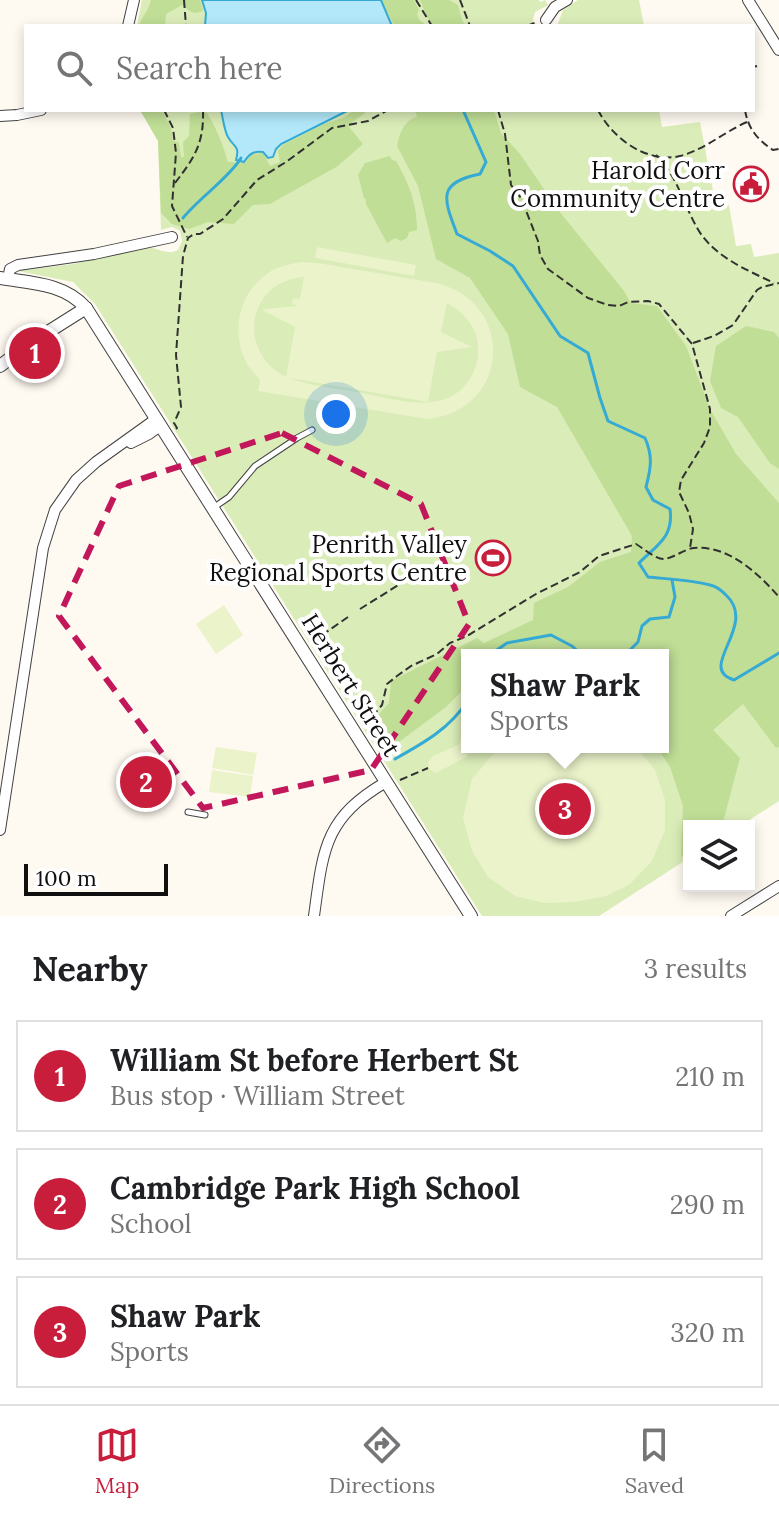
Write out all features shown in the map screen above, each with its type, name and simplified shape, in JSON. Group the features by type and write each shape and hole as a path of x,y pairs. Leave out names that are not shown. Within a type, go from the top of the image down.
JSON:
{"street":[{"path":"128,24 134,0"},
{"path":"546,20 555,7 567,0"},
{"path":"748,0 778,47"},
{"path":"0,116 33,112"},
{"path":"4,279 10,269 18,265 94,254 172,237"},
{"name":"Herbert Street","path":"4,279 60,288 86,308 471,916"},
{"path":"0,366 86,308"},
{"path":"0,830 46,536 55,510 70,487 88,468 114,450 161,427"},
{"path":"314,916 322,861 329,838 352,805 365,794 387,784"},
{"path":"731,916 779,886"}],"lane":[{"path":"212,508 229,497 255,466 312,430"},
{"path":"188,812 205,815"}],"path":[{"path":"184,0 186,24"},
{"path":"460,0 469,24"},
{"path":"416,1 431,24"},
{"path":"165,112 173,128 176,153 172,206 188,238"},
{"path":"174,184 200,144 203,112"},
{"path":"161,427 177,428 174,423 181,407 176,344 183,256 188,238 223,219 257,180 332,128 368,121 384,112"},
{"path":"499,112 505,134 511,185 521,198 538,241 540,255 548,269 588,298 608,305 648,301 659,304 692,344 710,409 710,427 704,443 681,480 679,492 693,529 690,548"},
{"path":"599,112 626,144 656,155 676,157 747,122"},
{"path":"745,112 747,122 759,141 773,150 779,149"},
{"path":"656,155 673,178 697,228 711,246 727,259 774,283"},
{"path":"692,344 733,325 757,290 779,283"},
{"path":"352,729 375,713 382,705 387,684 404,671 580,572 599,556 636,544 663,559 690,548 710,548 733,557 764,580 779,597"},
{"path":"360,609 408,579"},
{"path":"312,642 348,617"},
{"path":"387,784 428,768"}],"highlighted area":[{"path":"282,433 421,504 469,624 371,770 203,808 59,616 119,486"}],"green space":[{"path":"142,0 545,0 548,5 535,12 534,24 137,24"},
{"path":"151,0 200,0 203,11 192,12 182,5 166,14 165,24 140,24"},
{"path":"382,0 414,0 419,10 418,18 425,24 393,24"},
{"path":"420,0 449,0 458,5 465,24 432,24"},
{"path":"578,0 639,0 644,24 558,24 563,10"},
{"path":"141,112 659,112 662,127 700,122 716,207 729,205 736,246 751,244 754,257 779,253 779,801 749,820 683,820 683,862 599,916 482,916 95,304 73,282 18,271 73,264 145,247 170,252 178,250 182,241 180,231 172,227 161,230 158,141"},
{"path":"141,112 163,112 173,140 179,143 181,157 184,157 183,142 189,136 190,114 207,113 228,162 245,163 252,154 263,153 270,166 280,162 278,151 283,145 351,112 365,112 349,127 363,144 338,166 270,204 253,205 234,224 208,222 189,229 172,224 161,213 158,141"},
{"path":"416,112 495,112 501,133 631,303 657,306 686,346 710,409 736,454 779,503 779,747 776,748 743,704 713,730 740,758 724,820 683,820 681,857 683,806 670,767 661,753 669,753 669,649 461,649 461,692 446,707 388,750 371,723 389,703 391,681 477,638 484,643 533,620 534,603 568,587 600,562 631,552 632,536 557,407 520,387 508,334 470,278 436,259 418,186 397,146 401,132 417,117"},
{"path":"390,156 396,161 408,186 416,211 417,230 409,232 407,238 401,241 395,238 387,243 366,204 358,175 365,163"},
{"path":"317,247 416,265 414,276 315,258"},
{"path":"318,263 436,283 462,294 480,311 491,332 493,355 488,377 475,397 455,412 427,419 258,391 260,380 246,363 241,348 241,310 252,288 274,269 285,265","holes":["304,277 300,299 293,298 292,304 298,306 262,310 295,327 286,377 270,366 260,351 255,335 255,319 260,304 270,291 285,281","447,303 470,322 476,336 476,366 458,392 446,399 428,402 437,352 472,347 441,332","290,378 428,402 314,385"]},
{"path":"746,326 774,332 779,338 779,469 770,463 738,417 721,408 710,381 716,346"},
{"path":"224,605 243,635 216,654 196,624"},
{"path":"461,739 461,753 469,753 466,757 436,773 429,769 428,762 433,756 458,745"},
{"path":"216,747 257,753 253,775 212,768"},
{"path":"494,753 641,753 655,770 665,800 665,830 652,861 630,884 606,896 575,902 544,903 515,896 488,877 472,851 463,818 472,779"},
{"path":"212,770 253,776 250,797 209,792"}],"water":[{"path":"202,0 381,0 391,24 205,24"},
{"path":"222,112 345,112 281,144 273,157 268,158 263,152 257,152 244,162 236,160 237,149 227,134"}],"waterway":[{"path":"464,112 486,162 480,174 456,182 447,194 457,234 513,266 560,336 588,353 608,421 645,438 648,444 650,462 646,487 653,500 670,509 671,519 663,540 639,563 648,577 703,583 716,587 726,595 734,607 736,620 723,656 721,666 724,674 734,680 779,653"},
{"path":"183,218 241,158"},
{"path":"631,649 638,642 642,626 650,619 669,617 675,597 672,580"},
{"path":"498,649 507,643 551,635 575,649"},
{"path":"395,759 444,727 461,710"}],"place":[{"name":"Harold Corr Community Centre","path":"751,184"},
{"name":"William St before Herbert St","path":"35,353"},
{"name":"Penrith Valley Regional Sports Centre","path":"493,558"},
{"name":"Cambridge Park High School","path":"146,782"},
{"name":"Shaw Park","path":"565,809"}]}
